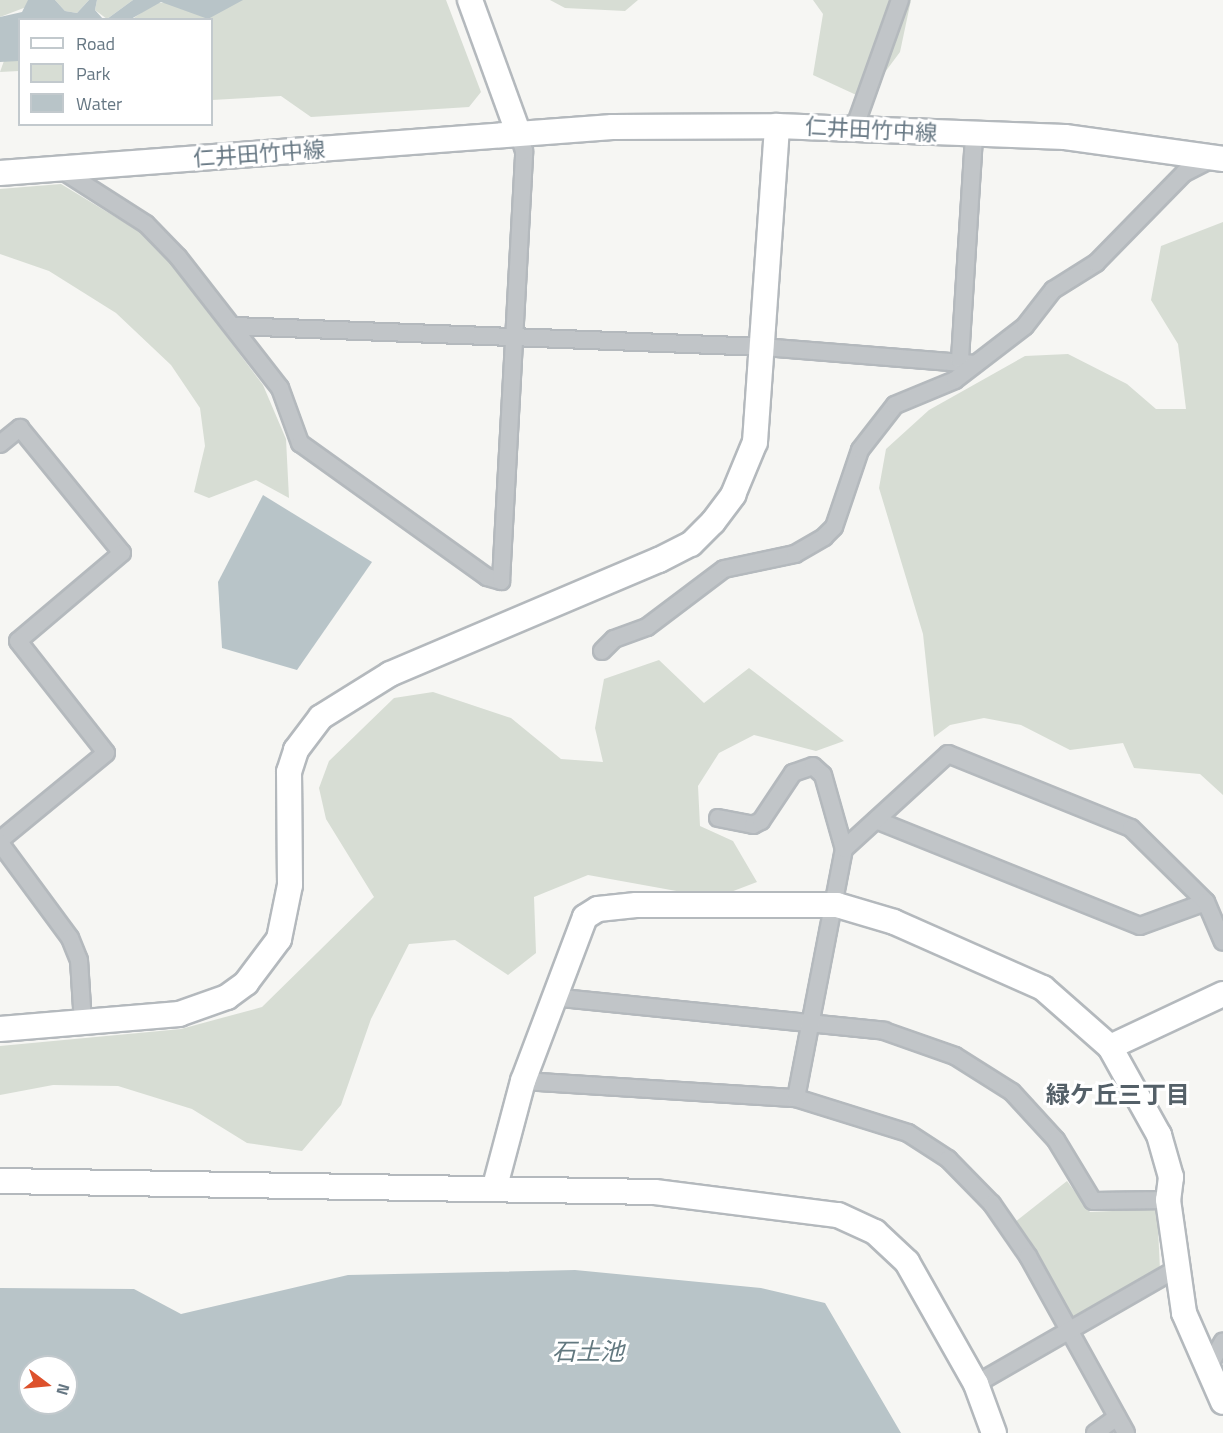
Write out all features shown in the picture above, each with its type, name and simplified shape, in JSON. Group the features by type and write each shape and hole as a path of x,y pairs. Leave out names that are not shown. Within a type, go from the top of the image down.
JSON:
{"street":[{"path":"60,169 155,231 234,326 280,388 300,443 487,577 501,581 524,151 470,0"},
{"path":"854,129 900,0"},
{"path":"0,1029 83,1024 198,1010 237,990 267,958 279,939 290,885 289,772 296,750 321,717 390,674 691,544 733,495 755,441 764,347 777,126"},
{"name":"仁井田竹中線","path":"0,173 518,132 777,126 1065,137 1220,158"},
{"path":"967,362 974,135"},
{"path":"602,651 614,639 647,627 724,569 795,554 824,537 834,527 860,450 895,405 955,380 967,362 1025,326 1053,290 1096,263 1184,173 1220,158"},
{"path":"234,326 514,339 764,347 967,362"},
{"path":"0,444 20,428 122,553 18,641 106,753 0,841 70,938 79,960 83,1024"},
{"path":"844,849 948,754 1131,828 1206,902 1223,942"},
{"path":"717,818 753,825 760,821 794,773 813,766 823,774 844,849 837,905 796,1098"},
{"path":"876,820 1140,926 1206,902"},
{"path":"495,1186 524,1081 552,997 585,917 598,909 774,902 837,905 894,922 1043,988 1110,1047 1159,1135 1171,1177 1168,1200 1174,1270 1206,1371 1223,1402"},
{"path":"1110,1047 1223,994"},
{"path":"552,997 813,1020 884,1031 955,1056 1012,1092 1056,1140 1093,1202 1168,1200"},
{"path":"524,1081 796,1098 880,1120 948,1159 992,1204 1126,1433"},
{"path":"0,1181 495,1186 739,1198 838,1215 861,1224 893,1245 908,1262 976,1384 994,1433"},
{"path":"976,1384 1066,1328 1174,1270"},
{"path":"1206,1371 1223,1341"},
{"path":"1095,1433 1117,1417"}],"green space":[{"path":"0,0 28,0 29,6 0,17"},
{"path":"55,0 89,0 77,13 65,11"},
{"path":"97,0 133,0 108,18 95,10"},
{"path":"243,0 446,0 481,92 469,107 311,117 281,96 213,100 213,18 134,18 155,3"},
{"path":"550,0 638,0 625,11 565,8"},
{"path":"813,0 911,0 900,52 865,99 813,75 823,14"},
{"path":"5,58 18,61 18,71 0,72"},
{"path":"61,184 155,241 263,385 286,439 289,498 256,480 209,498 194,492 205,446 200,408 171,365 116,313 49,271 0,254 0,189"},
{"path":"1223,222 1223,795 1200,774 1134,768 1123,743 1070,750 1021,725 984,718 950,725 934,737 923,634 879,488 886,449 929,410 1025,356 1068,354 1127,384 1156,409 1186,409 1178,344 1151,300 1161,246"},
{"path":"659,660 704,703 749,668 844,741 816,751 754,735 719,753 698,786 700,826 733,841 757,882 715,898 588,875 534,897 536,953 508,975 455,940 409,944 371,1019 341,1105 302,1151 247,1143 192,1109 118,1086 53,1085 0,1095 0,1046 181,1029 262,1007 374,897 326,819 319,788 329,761 394,698 433,692 511,718 561,759 603,762 595,728 604,679"},
{"path":"1067,1181 1090,1212 1157,1209 1160,1269 1069,1320 1015,1222"}],"water":[{"path":"28,0 55,0 65,11 77,13 89,0 97,0 95,10 102,18 18,18 18,61 0,62 0,17 22,12"},
{"path":"133,0 243,0 210,18 161,2 133,18 108,18"},
{"path":"263,495 372,562 297,670 222,648 218,582"},
{"name":"石土池","path":"575,1270 761,1288 825,1303 901,1433 0,1433 0,1288 134,1289 181,1314 348,1275"}],"district":[{"name":"緑ケ丘三丁目","path":"1118,1095"}]}
